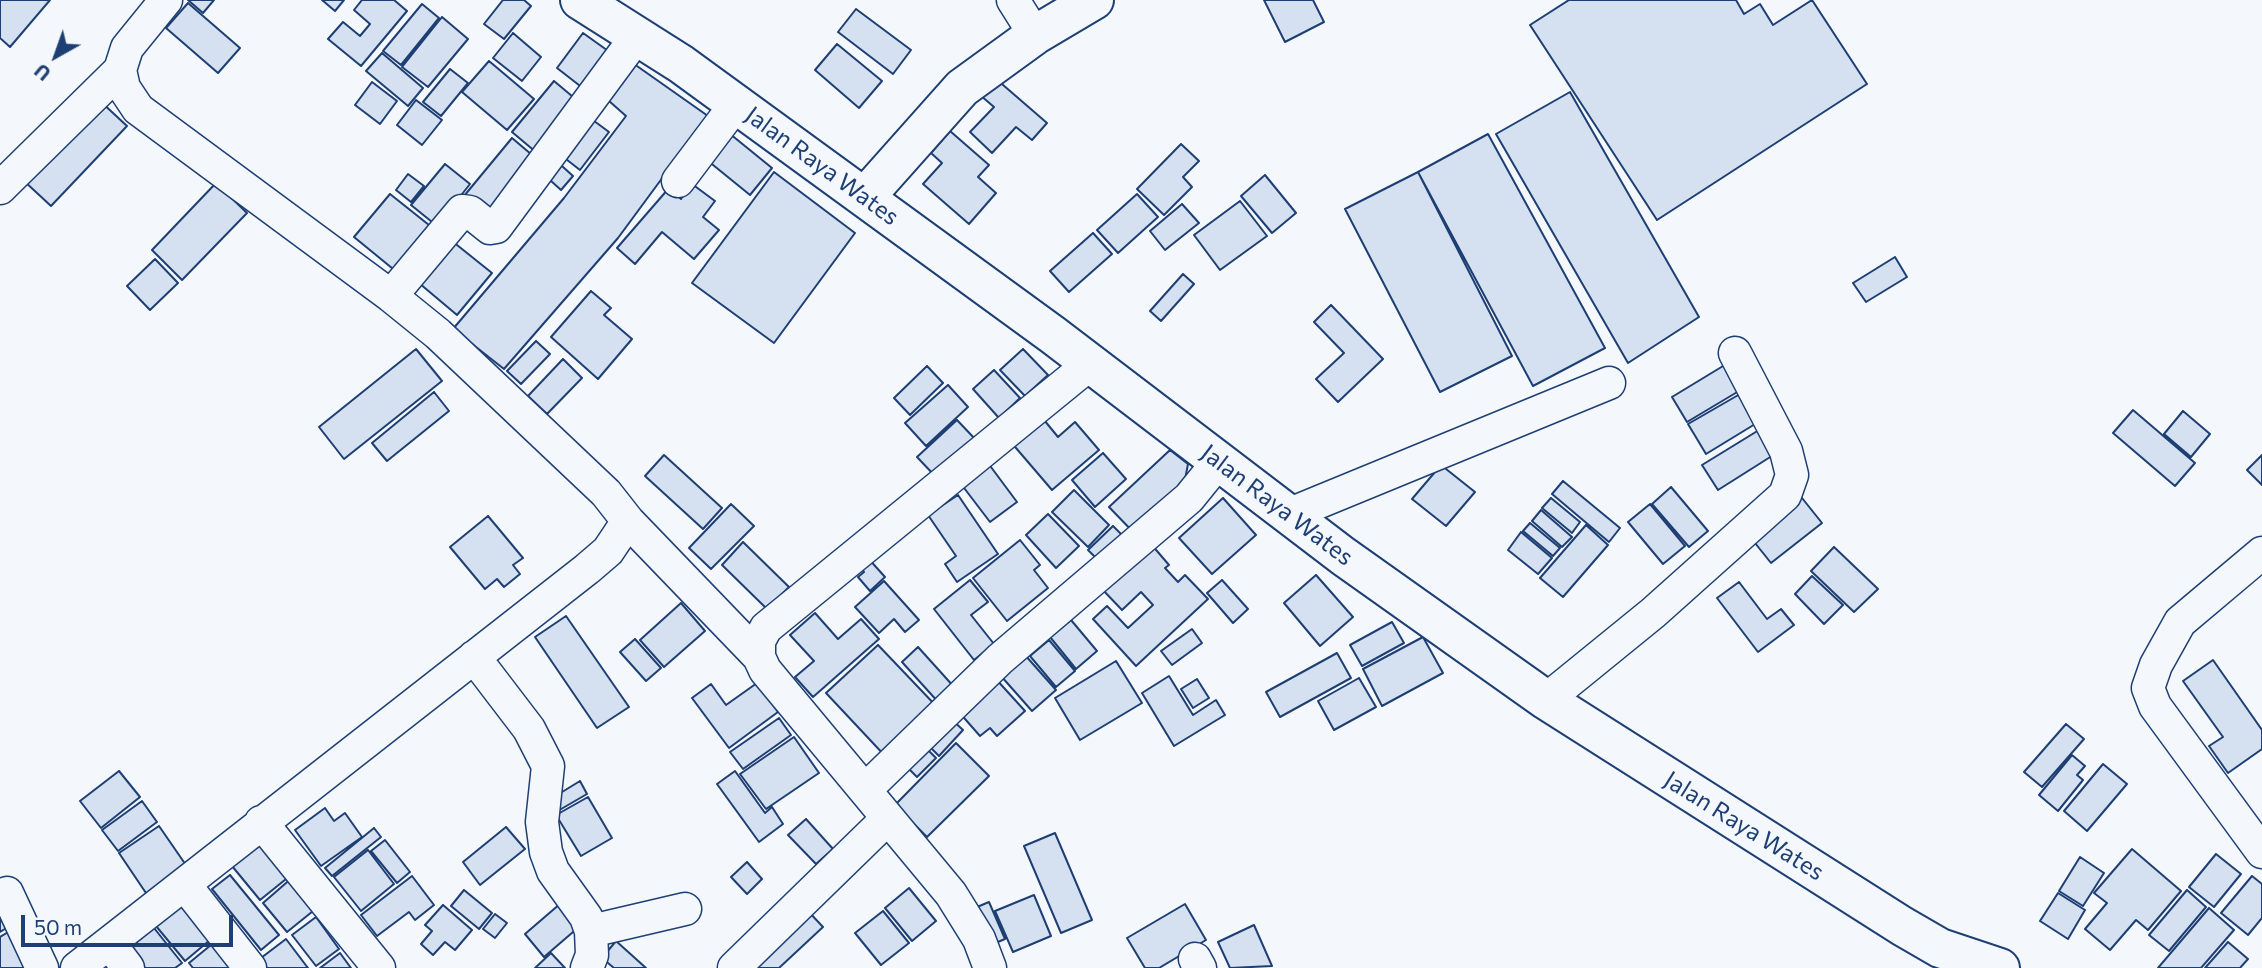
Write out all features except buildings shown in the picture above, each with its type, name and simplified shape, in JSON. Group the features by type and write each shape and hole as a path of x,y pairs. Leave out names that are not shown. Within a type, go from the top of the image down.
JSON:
{"main road":[{"name":"Jalan Raya Wates","path":"580,0 736,104 865,197 1290,514 1546,700 1902,926 1940,948 2000,968"},
{"path":"865,197 961,88 1035,35 1094,0"}],"street":[{"path":"0,188 120,70 127,48 166,0"},
{"path":"1013,0 1035,35"},
{"path":"391,296 462,211 470,212 490,228 496,227 636,36"},
{"path":"120,70 124,88 138,109 391,296 438,334 606,494 628,521 759,657 765,670 951,894 979,939 990,968"},
{"path":"678,181 736,104"},
{"path":"1546,700 1653,613 1785,495 1791,475 1786,451 1735,353"},
{"path":"759,657 759,641 766,628 1091,363"},
{"path":"1290,514 1609,383"},
{"path":"864,790 1000,659 1189,499 1219,461"},
{"path":"77,968 119,956 185,885 261,822 608,551 628,521"},
{"path":"2262,553 2180,622 2155,665 2148,688 2155,706 2262,852"},
{"path":"474,657 541,749 548,766 542,822 546,852 553,871 586,917 592,931 592,955 587,968"},
{"path":"734,968 887,819"},
{"path":"261,822 379,968"},
{"path":"185,885 250,968"},
{"path":"7,893 42,968"},
{"path":"592,931 684,909"}]}
